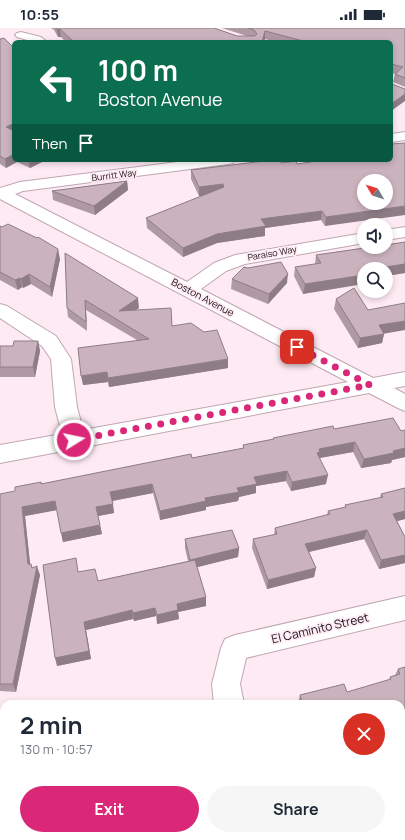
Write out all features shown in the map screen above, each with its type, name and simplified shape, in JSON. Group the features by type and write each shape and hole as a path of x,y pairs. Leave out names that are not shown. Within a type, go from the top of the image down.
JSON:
{"street":[{"path":"21,35 38,40"},
{"path":"393,138 405,136"},
{"name":"Burritt Way","path":"0,194 20,187 211,162"},
{"name":"Boston Avenue","path":"0,194 405,403"},
{"path":"393,234 405,232"},
{"name":"Paraiso Way","path":"188,290 220,267 241,259 357,239"},
{"path":"0,310 49,341 61,359 66,407 74,440"},
{"path":"0,454 405,379"},
{"name":"El Caminito Street","path":"228,700 226,684 235,648 405,608"}],"building":[{"path":"56,28 214,28 237,36 255,36 257,34 254,30 248,28 405,28 405,78 395,74 403,67 393,64 393,40 299,40 265,31 263,40 72,40 60,29 57,30"},
{"path":"4,38 12,46 12,124 6,127 12,130 12,155 5,159 0,156 0,39"},
{"path":"393,84 405,89 405,94 393,103"},
{"path":"405,143 405,206 393,208 393,174 357,174 357,210 376,210 326,217 322,211 261,219 266,226 217,234 183,248 146,218 224,187 223,184 199,187 191,170 256,162 296,162 297,164 310,162 393,162 393,144"},
{"path":"127,181 94,206 52,191"},
{"path":"8,224 37,238 38,237 58,249 50,287 29,274 21,279 15,280 0,272 0,226 2,227"},
{"path":"405,242 405,264 393,266 393,262 357,262 357,276 305,284 295,267 321,263 316,255 357,249 357,254 393,254 393,244"},
{"path":"65,253 138,298 119,311 171,308 172,326 191,323 204,332 217,330 228,359 108,378 107,372 81,376 78,348 149,339 85,300 86,322 67,308"},
{"path":"281,262 288,274 269,294 232,279 244,267 248,268"},
{"path":"354,288 357,293 357,298 360,298 368,310 405,303 405,321 379,325 384,334 360,338 336,299"},
{"path":"14,341 38,341 33,367 0,367 0,346 13,346"},
{"path":"393,418 401,431 405,430 405,448 393,451 394,453 364,459 355,442 319,449 320,452 317,453 328,475 292,482 287,471 254,477 257,484 237,488 239,492 205,498 206,501 160,511 152,484 110,492 113,504 96,507 100,525 61,533 55,501 22,507 28,564 31,564 32,568 37,566 13,684 0,684 0,494 15,491 15,487 41,482 41,484 191,454 192,458 244,448 243,445 333,426 334,429"},
{"path":"405,488 405,511 393,514 405,537 405,555 381,560 367,530 305,544 316,568 268,580 253,539 277,534 275,528 330,514 328,511 346,507 345,505 383,497 381,494"},
{"path":"232,530 239,548 190,560 185,539"},
{"path":"76,558 78,572 95,569 98,581 195,560 206,597 177,604 178,610 157,615 155,608 133,613 132,610 84,622 89,651 55,658 43,565"},
{"path":"405,667 405,700 301,700 300,695 344,684 347,692 391,679 390,677 400,674 398,669"}],"route":[{"path":"74,440 370,385 297,347"}]}
